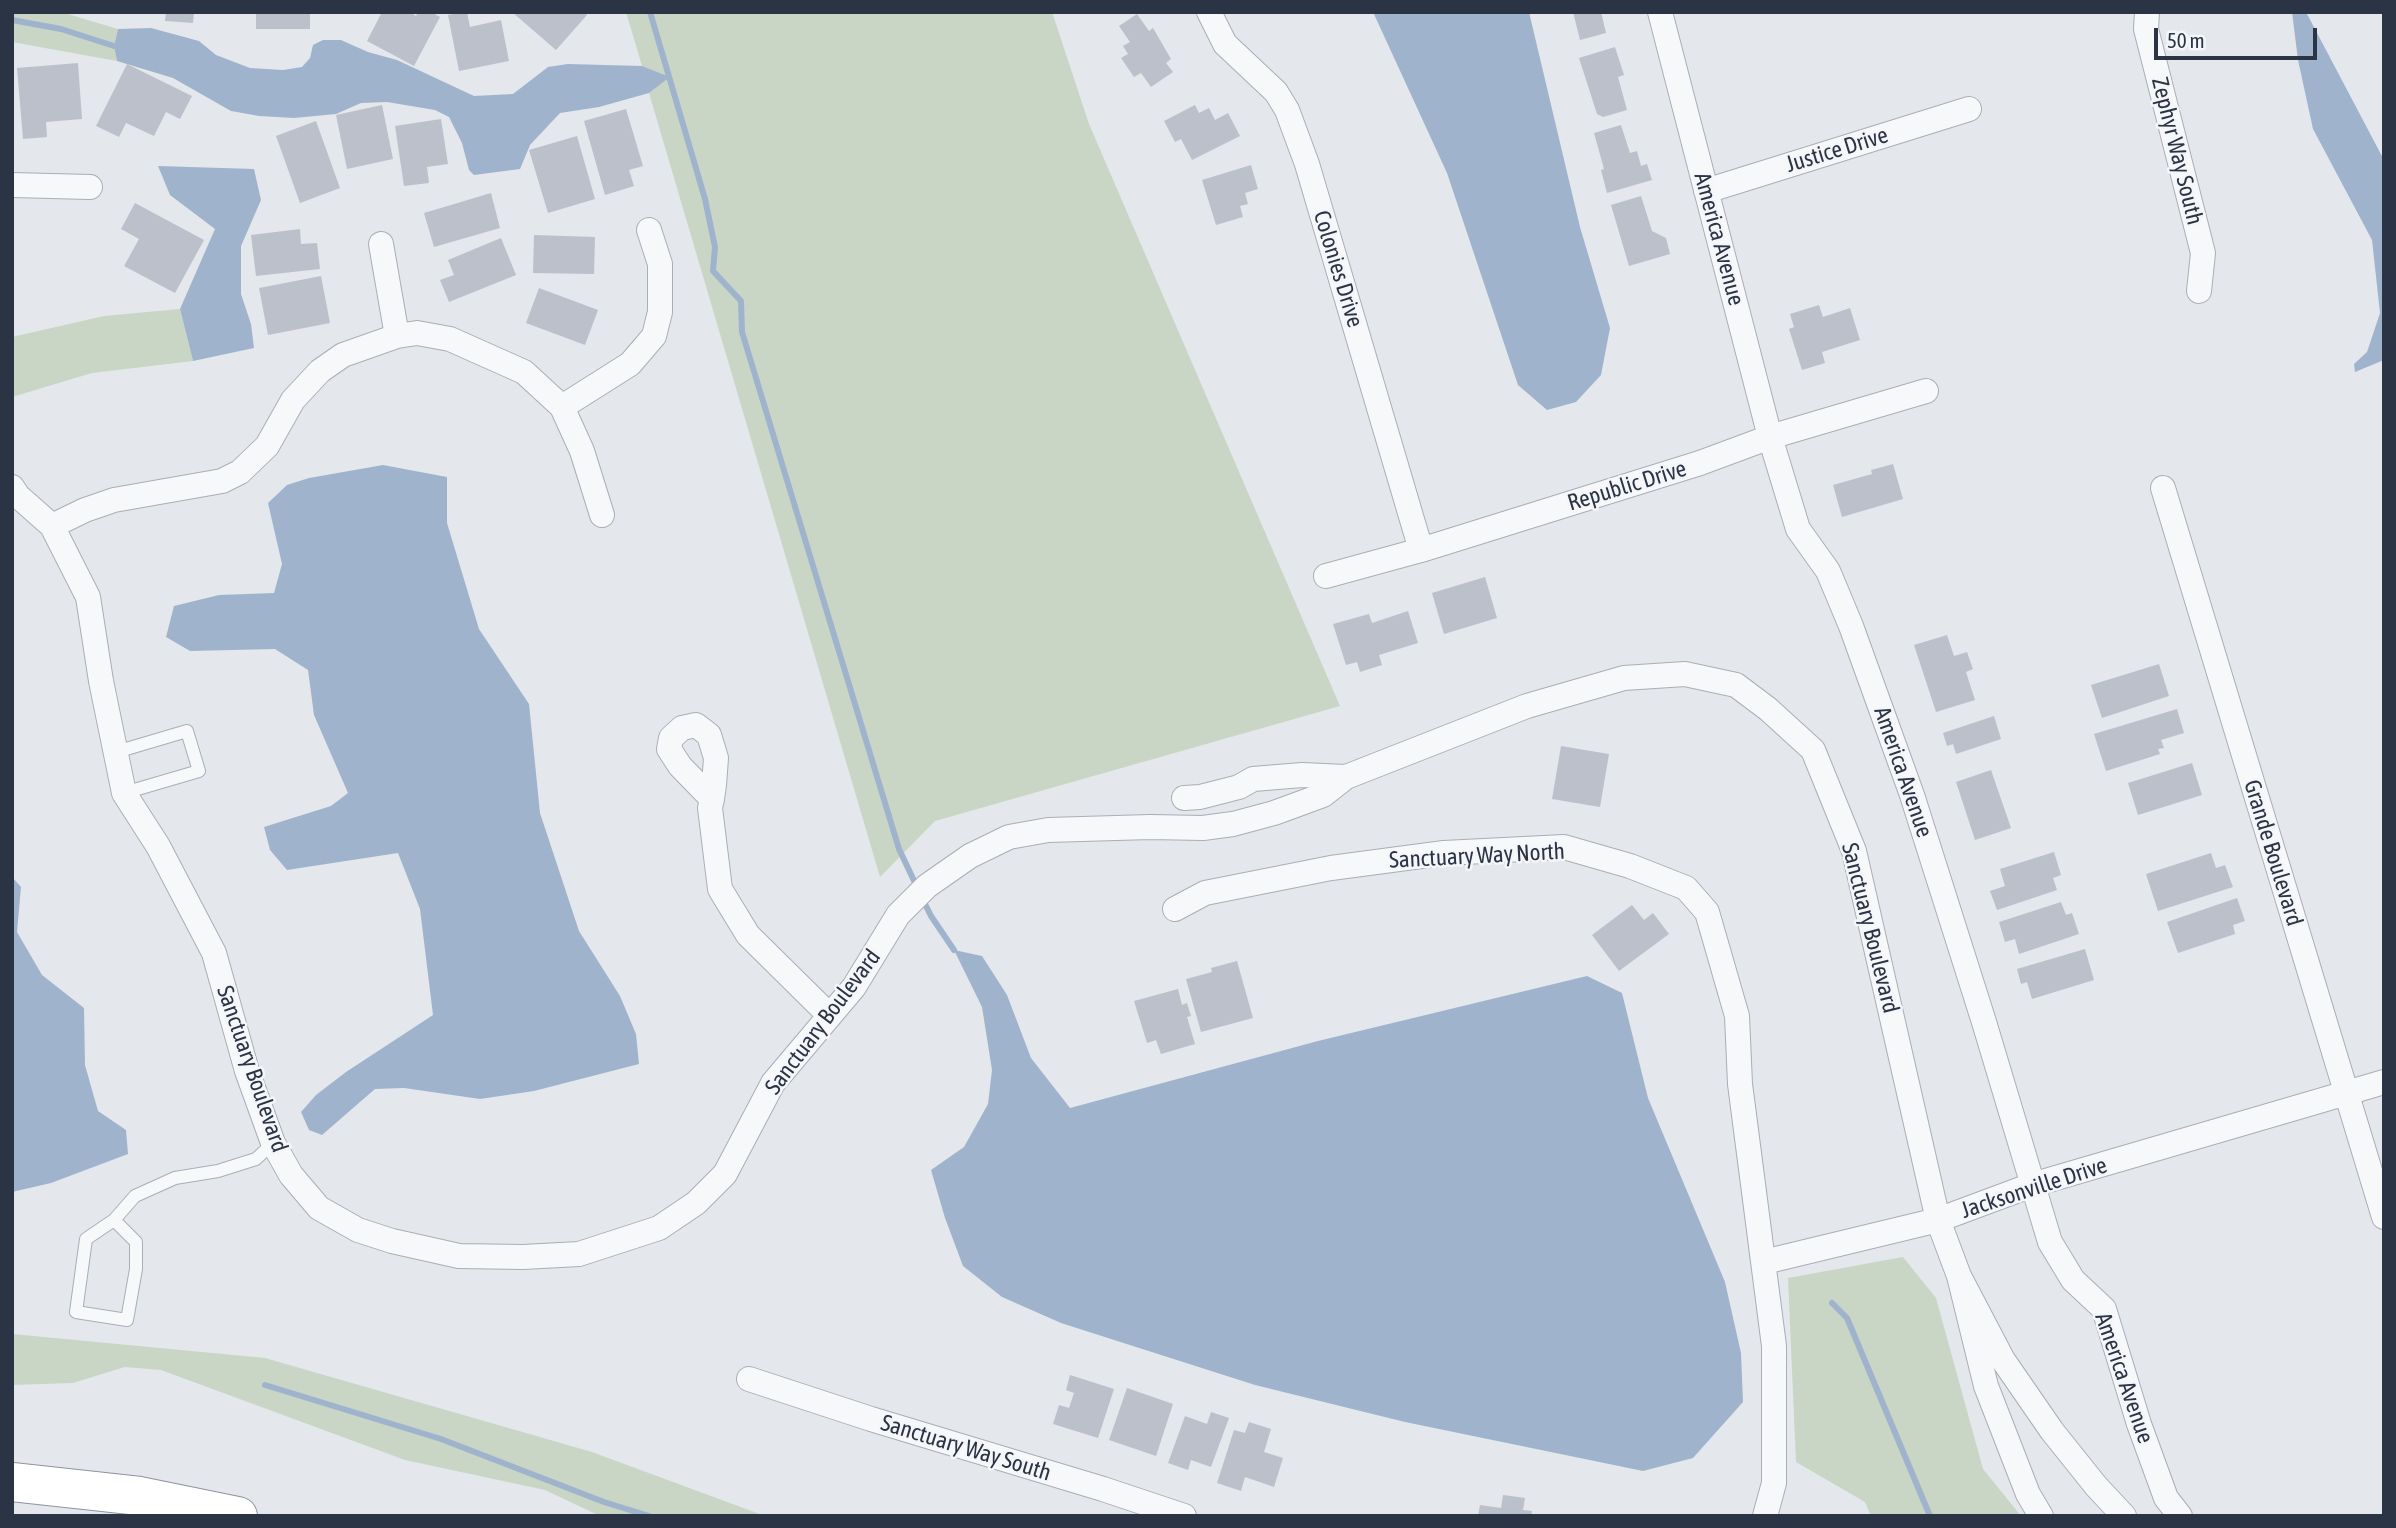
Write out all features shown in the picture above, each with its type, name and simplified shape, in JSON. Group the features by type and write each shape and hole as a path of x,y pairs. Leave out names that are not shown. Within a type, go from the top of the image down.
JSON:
{"highway":[{"path":"12,1482 141,1496 238,1516"}],"street":[{"name":"Colonies Drive","path":"1209,12 1226,44 1276,92 1287,110 1307,164 1422,550"},
{"name":"America Avenue","path":"1660,12 1770,437 1798,529 1828,571 1913,795 2050,1242 2073,1280 2104,1309 2139,1424 2166,1497 2180,1516"},
{"name":"Zephyr Way South","path":"2147,12 2146,29 2203,253 2199,291"},
{"name":"Justice Drive","path":"1706,191 1969,109"},
{"path":"12,185 90,187"},
{"path":"562,407 630,364 654,336 660,312 660,264 649,230"},
{"path":"381,244 397,336"},
{"path":"52,526 114,500 222,481 240,472 267,446 293,400 320,371 343,355 397,336 417,333 450,339 524,372 562,407 582,451 602,514"},
{"name":"Republic Drive","path":"1326,576 1422,550 1700,463 1770,437 1926,391"},
{"name":"Sanctuary Boulevard","path":"12,487 18,496 52,526 88,597 101,681 124,793 158,845 214,953 247,1071 273,1143 291,1175 319,1208 358,1230 458,1256 579,1254 659,1228 696,1203 725,1174 773,1083 854,987 898,915 927,886 970,856 1009,837 1035,832 1150,827 1203,828 1233,824 1324,795 1346,777 1527,706 1624,678 1685,674 1736,685 1768,709 1813,750 1854,851 1938,1220 1959,1276 1986,1386 2028,1494 2041,1516"},
{"name":"Grande Boulevard","path":"2162,488 2384,1217"},
{"name":"Sanctuary Boulevard","path":"1150,827 1178,806 1184,798 1200,797 1239,787 1255,779 1302,775 1346,777"},
{"path":"712,799 710,808 720,889 748,935 829,1015"},
{"name":"Sanctuary Way North","path":"1175,909 1205,893 1331,868 1444,853 1564,847 1630,866 1686,888 1707,912 1737,1016 1740,1084 1764,1262"},
{"name":"Jacksonville Drive","path":"1764,1262 1938,1220 2032,1185 2384,1082"},
{"path":"1764,1262 1774,1346 1774,1483 1765,1516"},
{"name":"Sanctuary Boulevard","path":"1959,1276 2003,1360 2045,1421 2096,1486 2124,1516"},
{"name":"Sanctuary Way South","path":"749,1378 870,1419 1184,1516"}],"lane":[{"path":"116,752 187,731 199,771 124,793"},
{"path":"114,1220 136,1241 136,1269 127,1320 76,1312 86,1240 114,1220 135,1196 175,1178 218,1171 256,1159 273,1143"}],"green space":[{"path":"12,12 61,12 118,29 114,46 117,61 12,42"},
{"path":"626,12 1052,12 1089,124 1340,706 935,821 880,877 649,93 669,77 642,66"},
{"path":"180,309 193,361 92,373 12,397 12,337 104,316"},
{"path":"1903,1257 1936,1298 1983,1469 2021,1516 1871,1516 1865,1502 1796,1462 1788,1278"},
{"path":"12,1334 265,1358 592,1452 765,1516 600,1516 545,1490 405,1460 161,1370 125,1367 73,1383 12,1385"}],"water":[{"path":"1373,12 1529,12 1580,227 1610,328 1601,375 1576,402 1547,410 1518,385 1447,173"},
{"path":"2292,12 2306,12 2384,160 2384,360 2355,372 2354,364 2367,352 2380,313 2372,240 2313,129 2298,60"},
{"path":"151,28 199,41 216,55 250,68 283,70 302,67 310,58 313,45 323,40 341,40 368,52 397,60 474,96 513,94 548,67 568,64 642,66 670,77 649,93 599,107 560,113 530,145 520,169 474,175 469,170 462,143 449,117 435,110 387,102 361,103 336,114 294,118 259,116 231,111 173,78 117,61 114,46 118,29"},
{"path":"158,166 254,169 261,200 241,246 241,294 251,324 254,348 193,361 180,309 215,229 170,195"},
{"path":"383,465 447,477 447,523 479,629 529,704 540,813 579,931 620,996 636,1034 639,1064 534,1091 480,1099 404,1088 375,1089 322,1135 309,1130 301,1112 316,1095 433,1015 420,909 398,853 287,870 270,850 264,827 331,806 348,793 314,715 308,670 275,649 190,651 166,637 174,606 219,595 274,593 282,564 268,503 287,485 309,478"},
{"path":"12,877 21,887 17,932 42,975 84,1008 85,1065 98,1111 126,1130 128,1154 51,1183 12,1192"},
{"path":"954,950 982,956 1007,995 1031,1058 1070,1108 1318,1041 1587,976 1622,993 1648,1098 1725,1282 1741,1353 1743,1402 1693,1458 1643,1471 1405,1422 1255,1385 1061,1323 1002,1297 963,1266 931,1170 964,1147 988,1104 992,1070 982,1007"}],"building":[{"path":"166,12 194,12 193,23 165,21"},
{"path":"256,12 310,12 310,29 256,29"},
{"path":"382,12 410,12 416,16 418,12 431,12 440,17 414,66 367,41"},
{"path":"467,12 470,27 501,20 509,61 459,71 448,15"},
{"path":"512,12 584,12 587,15 556,50"},
{"path":"1573,12 1601,12 1606,33 1580,40"},
{"path":"1137,14 1149,31 1153,28 1171,59 1166,63 1173,72 1151,87 1141,73 1134,77 1121,58 1128,54 1123,46 1130,42 1119,26"},
{"path":"1615,47 1624,75 1618,77 1627,110 1603,117 1597,114 1579,58"},
{"path":"78,63 82,119 46,122 47,137 23,139 17,68"},
{"path":"127,64 192,96 180,119 166,112 154,136 126,123 119,137 96,126"},
{"path":"382,105 393,159 347,169 336,115"},
{"path":"1195,105 1199,113 1209,108 1215,120 1228,113 1240,136 1192,160 1181,139 1175,142 1164,121"},
{"path":"626,109 643,166 629,170 634,186 605,195 584,121"},
{"path":"441,119 448,164 427,167 429,183 404,186 395,126"},
{"path":"316,121 340,188 300,203 276,136"},
{"path":"1621,125 1630,153 1637,151 1641,166 1647,164 1652,180 1607,193 1601,170 1604,169 1594,133"},
{"path":"577,136 595,199 548,213 529,150"},
{"path":"1251,165 1258,189 1245,193 1248,204 1240,206 1243,217 1216,225 1202,180"},
{"path":"491,193 500,228 434,247 424,213"},
{"path":"1641,196 1652,231 1666,238 1670,254 1629,266 1611,205"},
{"path":"135,203 204,240 175,293 124,266 139,239 121,229"},
{"path":"300,229 301,244 317,243 320,269 256,276 251,235"},
{"path":"534,235 595,237 594,274 533,273"},
{"path":"501,238 516,275 449,302 440,280 454,275 448,260"},
{"path":"321,276 330,323 268,335 259,288"},
{"path":"539,288 598,310 585,345 526,323"},
{"path":"1819,305 1823,317 1850,308 1860,340 1822,352 1825,363 1802,370 1789,329 1794,327 1790,314"},
{"path":"1893,464 1903,499 1842,517 1833,485 1872,474 1871,470"},
{"path":"1485,577 1497,618 1444,634 1432,593"},
{"path":"1408,611 1418,643 1379,655 1382,665 1360,672 1357,662 1346,665 1333,624 1369,614 1372,623"},
{"path":"1947,635 1954,656 1967,652 1973,669 1966,672 1975,700 1936,712 1914,645"},
{"path":"2159,664 2169,696 2102,718 2091,685"},
{"path":"2177,709 2184,733 2161,740 2164,748 2158,749 2160,754 2106,771 2094,734"},
{"path":"1994,716 2001,739 1956,754 1953,744 1947,746 1943,733"},
{"path":"1561,746 1609,754 1600,807 1552,799"},
{"path":"2192,763 2202,795 2138,815 2128,783"},
{"path":"1991,770 2011,828 1975,840 1956,782"},
{"path":"2054,852 2061,875 2053,878 2057,890 1997,910 1990,891 2005,886 2000,869"},
{"path":"2211,853 2216,868 2225,865 2233,887 2158,911 2146,874"},
{"path":"2237,898 2245,921 2233,925 2235,934 2178,953 2167,922"},
{"path":"2061,902 2066,915 2072,913 2079,934 2019,954 2015,939 2005,942 1999,922"},
{"path":"1632,905 1644,920 1653,913 1669,934 1619,971 1592,935"},
{"path":"2085,949 2094,980 2032,999 2027,982 2021,984 2017,969"},
{"path":"1237,961 1253,1018 1201,1032 1186,979"},
{"path":"1178,989 1182,1005 1187,1003 1191,1016 1187,1017 1195,1044 1161,1054 1156,1040 1147,1043 1134,1001"},
{"path":"1070,1375 1114,1389 1098,1438 1053,1424 1059,1405 1069,1408 1074,1393 1066,1390"},
{"path":"1127,1388 1173,1404 1156,1456 1109,1440"},
{"path":"1211,1412 1229,1418 1211,1467 1191,1460 1188,1470 1168,1463 1185,1416 1207,1424"},
{"path":"1249,1422 1271,1429 1264,1452 1283,1458 1274,1487 1245,1477 1241,1491 1217,1483 1234,1430 1245,1433"},
{"path":"1503,1495 1525,1498 1523,1510 1532,1511 1531,1516 1478,1516 1480,1505 1501,1508"}],"waterway":[{"path":"650,12 705,199 715,247 713,271 741,301 742,332 899,849 917,887"},
{"path":"12,20 61,29 114,46"},
{"path":"923,900 954,950"},
{"path":"1832,1303 1847,1318 1930,1516"},
{"path":"265,1385 441,1439 604,1502 649,1516"}]}
